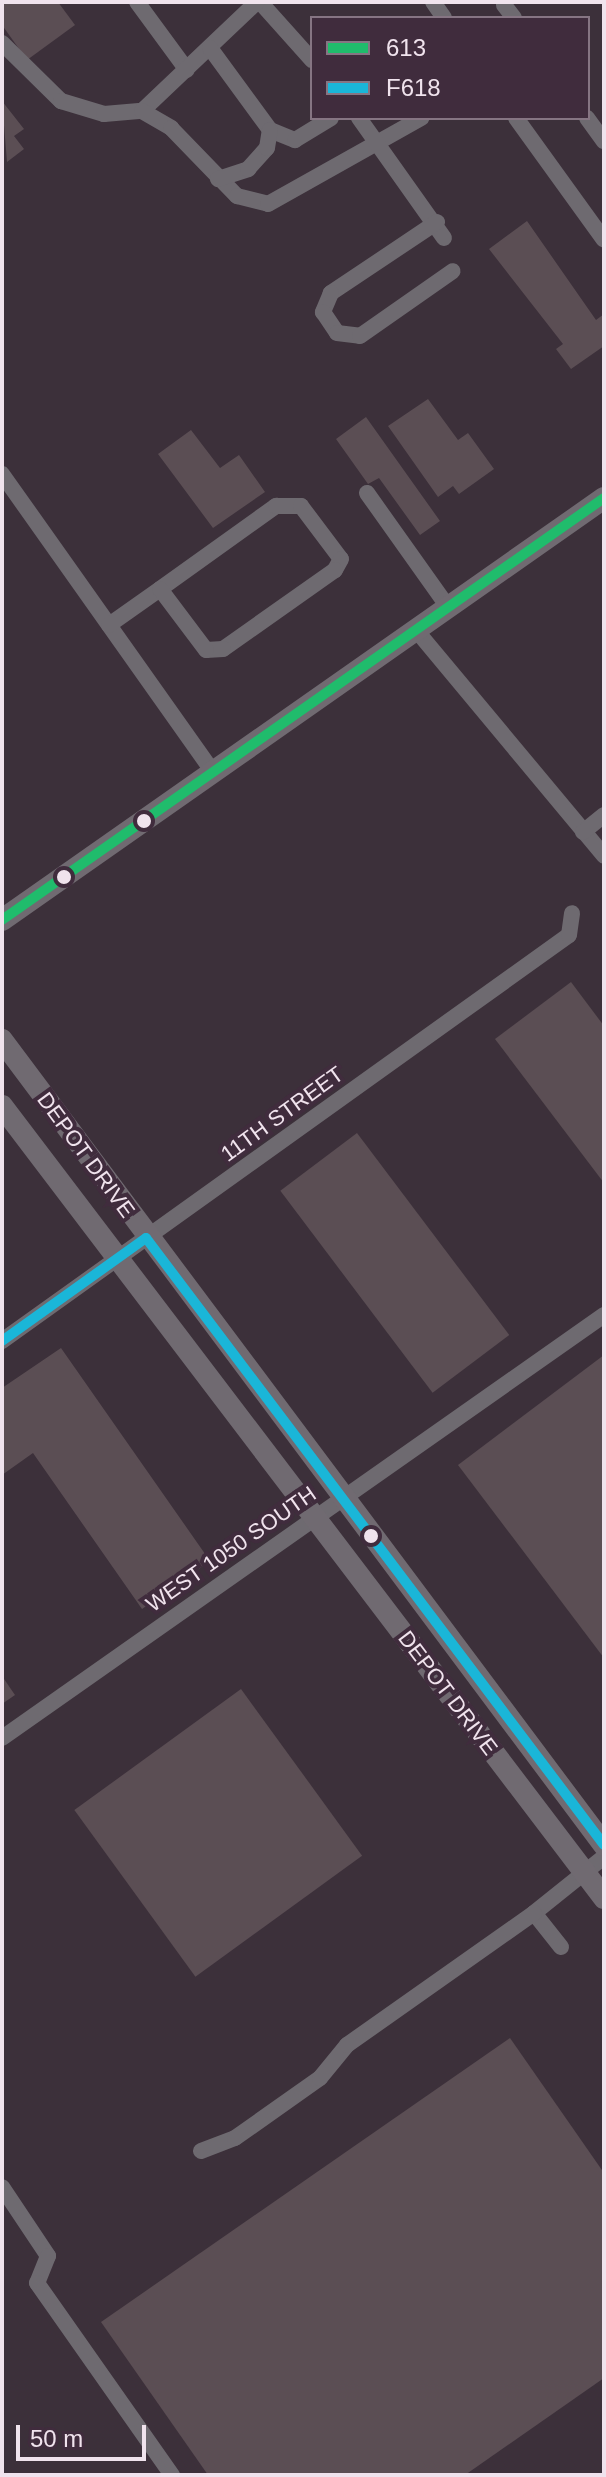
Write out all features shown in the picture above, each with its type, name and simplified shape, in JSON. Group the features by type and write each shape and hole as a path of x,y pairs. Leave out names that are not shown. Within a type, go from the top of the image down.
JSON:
{"main road":[{"path":"2,920 604,498"},
{"name":"DEPOT DRIVE","path":"2,1040 146,1238 604,1845"},
{"name":"DEPOT DRIVE","path":"2,1106 604,1898"}],"street":[{"path":"137,2 187,70"},
{"path":"142,111 258,2 310,58"},
{"path":"2,43 61,101 104,114 142,111 171,128 237,196 268,204 418,120"},
{"path":"210,48 270,130 295,140 328,120"},
{"path":"361,120 381,141 441,230 331,293 323,312 337,333 360,336 453,271"},
{"path":"517,120 604,240"},
{"path":"588,120 604,141"},
{"path":"218,179 248,169 267,148 270,130"},
{"path":"2,474 213,772"},
{"path":"367,493 448,607"},
{"path":"109,625 276,506 301,506 341,559 335,570 223,649 206,650 160,589"},
{"path":"416,630 604,856"},
{"path":"583,832 604,815"},
{"name":"11TH STREET","path":"2,1341 569,935 572,913"},
{"name":"WEST 1050 SOUTH","path":"2,1738 604,1315"},
{"path":"201,2151 235,2138 308,2087 347,2045 534,1913 604,1857"},
{"path":"534,1913 561,1947"},
{"path":"2,2187 48,2256 37,2283 172,2475"}],"building":[{"path":"2,2 58,2 75,25 27,60 2,25"},
{"path":"2,101 24,129 14,136 24,149 7,162"},
{"path":"527,221 596,320 604,314 604,346 571,369 556,349 563,344 489,249"},
{"path":"428,399 458,440 468,433 494,469 459,494 453,486 438,497 388,426"},
{"path":"366,417 440,521 420,535 379,478 368,484 336,439"},
{"path":"191,430 220,468 239,455 265,492 213,528 158,454"},
{"path":"571,982 604,1026 604,1183 495,1039"},
{"path":"357,1133 509,1335 433,1393 280,1191"},
{"path":"61,1348 210,1561 142,1609 33,1453 2,1475 2,1388"},
{"path":"604,1355 604,1658 458,1465"},
{"path":"2,1676 15,1695 2,1704"},
{"path":"241,1689 362,1856 195,1977 74,1810"},
{"path":"510,2038 604,2173 604,2378 465,2475 208,2475 101,2322"}],"transit line":[{"name":"613","path":"2,920 604,498"},
{"name":"F618","path":"2,1341 146,1238 604,1845"}]}
